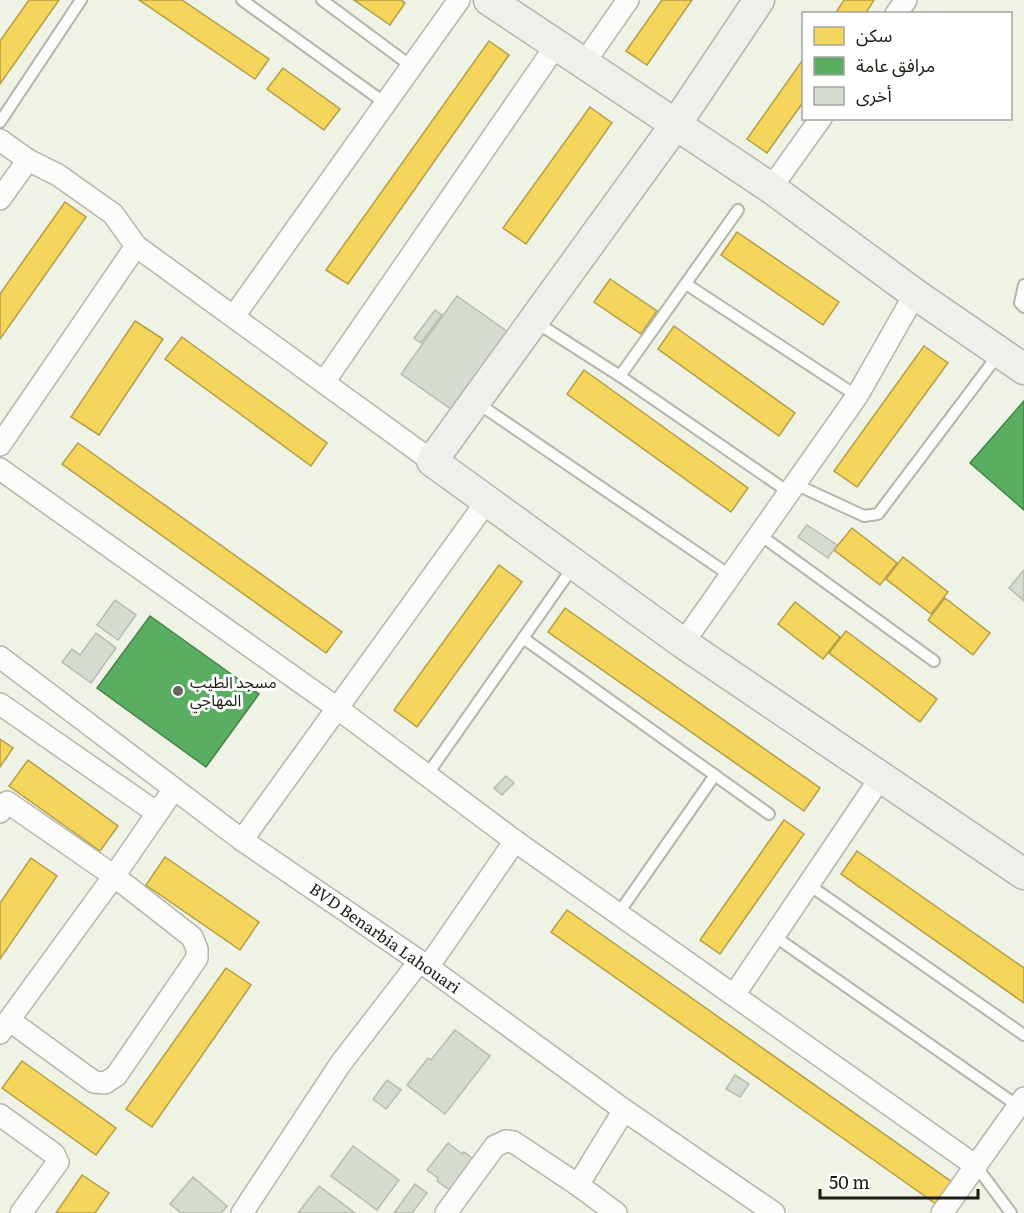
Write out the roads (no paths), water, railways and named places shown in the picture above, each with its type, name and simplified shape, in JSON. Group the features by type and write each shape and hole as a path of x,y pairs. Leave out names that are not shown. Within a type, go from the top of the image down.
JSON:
{"street":[{"path":"234,316 459,0"},
{"path":"489,0 771,188 915,294 1012,361"},
{"path":"584,63 628,0"},
{"path":"432,461 676,124 759,0"},
{"path":"324,382 557,44"},
{"path":"771,188 820,120"},
{"path":"0,140 28,160 58,175 113,214 136,246 683,643 1024,874"},
{"path":"0,199 28,160"},
{"path":"0,446 136,246"},
{"path":"683,643 857,396 915,294"},
{"path":"0,470 337,708 515,841 976,1166"},
{"path":"242,840 487,501"},
{"name":"BVD Benarbia Lahouari","path":"0,657 242,840 424,965 624,1110 774,1213"},
{"path":"0,704 157,813"},
{"path":"734,995 881,777"},
{"path":"0,812 7,802 114,876 192,937 197,949 197,958 117,1076 105,1083 94,1082 5,1027 114,876 174,789"},
{"path":"242,1213 341,1063 424,965 515,841"},
{"path":"942,1213 1021,1102"},
{"path":"578,1185 624,1110"},
{"path":"0,1115 54,1154 58,1162 21,1213"},
{"path":"446,1213 487,1156 501,1142 513,1142 518,1145 616,1213"}],"lane":[{"path":"0,122 81,0"},
{"path":"242,0 385,103"},
{"path":"322,0 411,66"},
{"path":"620,376 738,210"},
{"path":"686,284 857,396"},
{"path":"1024,285 1020,303 1024,308"},
{"path":"534,321 793,488 864,516 879,514 1012,361"},
{"path":"475,402 731,576"},
{"path":"760,535 934,661"},
{"path":"427,775 574,564"},
{"path":"523,638 769,814"},
{"path":"618,914 715,775"},
{"path":"808,885 1024,1035"},
{"path":"774,936 1021,1102"},
{"path":"976,1166 1011,1213"}],"place":[{"name":"مسجد الطيب المهاجي","path":"178,691"}]}
